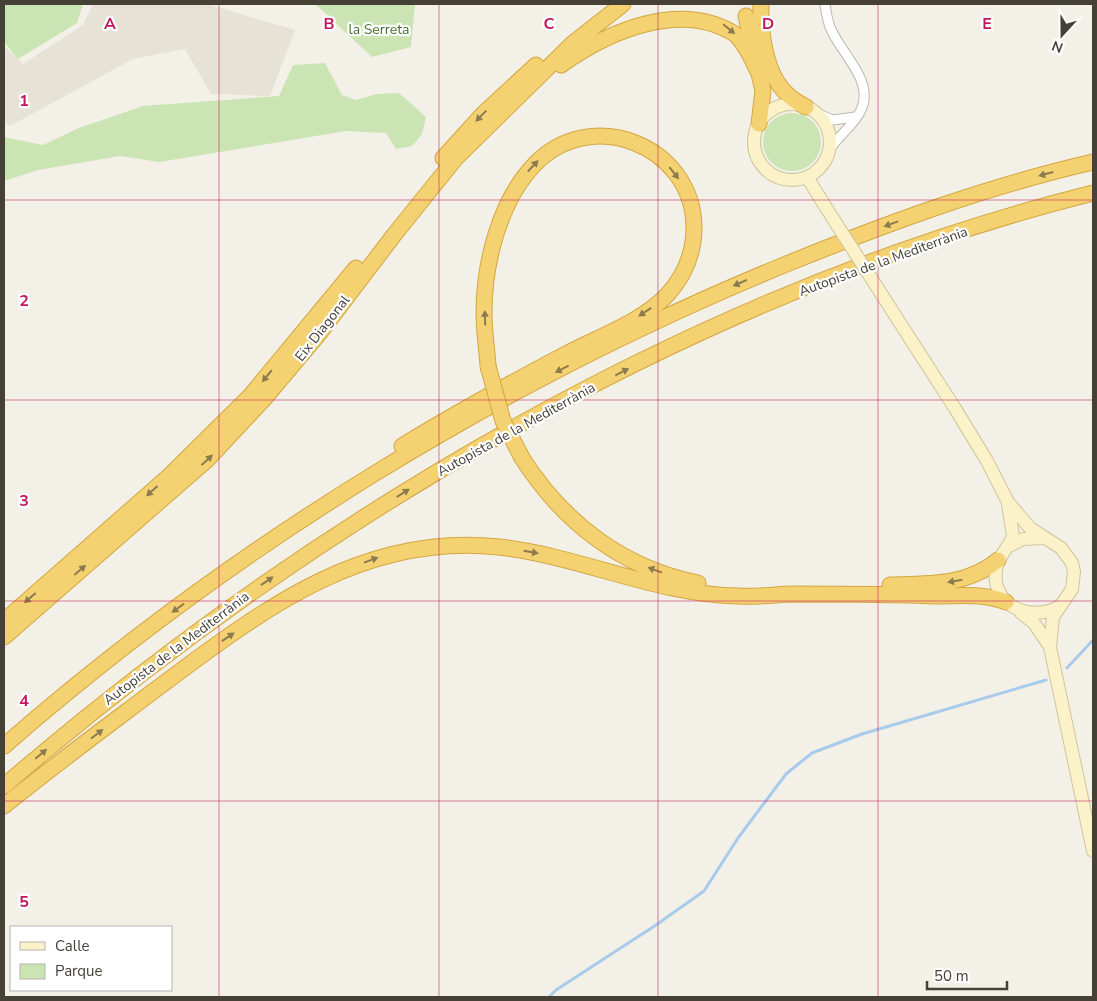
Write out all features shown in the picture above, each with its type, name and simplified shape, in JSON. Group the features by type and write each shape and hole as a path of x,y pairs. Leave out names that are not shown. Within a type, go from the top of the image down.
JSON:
{"highway":[{"name":"Eix Diagonal","path":"4,622 167,478 251,394 323,310 456,142 520,78 611,4"},
{"name":"Eix Diagonal","path":"4,637 208,459 264,399 318,335 440,177 517,96 572,44 623,4"},
{"path":"758,124 762,106 765,72 761,4"},
{"path":"517,96 615,29 647,14 675,10 701,13 725,26 786,94 812,110"},
{"path":"744,10 765,72"},
{"path":"275,540 335,491 386,456 510,383 642,314 668,294 685,270 692,250 694,217 684,186 664,160 636,143 619,137 596,135 562,143 534,165 512,198 494,242 488,273 484,313 488,366 503,420 522,458 546,492 592,537 627,558 679,579 729,587 937,584 974,576 986,571 998,560"},
{"path":"4,746 142,634 275,540 366,480 460,424 563,368 684,309 820,250 903,219 1006,185 1093,162"},
{"name":"Autopista de la Mediterrània","path":"4,786 113,695 250,592 410,488 528,421 674,347 822,282 898,253 984,224 1093,194"},
{"path":"4,806 204,654 285,599 327,576 383,556 405,551 453,546 508,548 550,556 632,580 678,590 738,596 867,593 984,597 1006,602"}],"street":[{"path":"825,4 830,26 864,88 864,104 859,114 838,136 820,169 807,177 792,180 782,179 765,169 755,151 754,141 758,124 768,113 779,107 790,105 812,110 827,119 839,120 859,114"},
{"path":"812,110 828,130 830,149"},
{"path":"807,177 969,432 1008,502 1030,528 1061,548 1072,563 1074,582 1071,592 1061,605 1050,628 1050,647 1093,851"},
{"path":"1008,502 1014,530 1009,546 998,560 996,580 1006,602 1034,623 1050,647"},
{"path":"1009,546 1023,540 1044,538"},
{"path":"1020,611 1044,614 1061,605"}],"shaded area":[{"path":"93,4 207,4 295,30 270,96 211,94 185,49 133,59 10,126 4,121 4,46 23,64 83,25"}],"green space":[{"path":"6,4 83,4 77,23 18,59 4,42 4,6"},
{"name":"la Serreta","path":"315,4 415,4 411,47 372,57"},
{"path":"325,63 342,95 356,100 377,94 399,93 426,117 422,134 412,146 396,149 386,133 346,131 159,162 120,156 38,170 4,181 4,137 43,145 79,128 143,106 279,96 293,65"},
{"path":"792,113 803,115 816,126 821,142 819,153 808,166 792,171 781,169 768,158 763,142 765,131 776,118"}],"waterway":[{"path":"1067,668 1093,640"},
{"path":"549,997 556,990 656,925 704,891 738,838 786,774 812,753 862,734 1046,680"}]}
